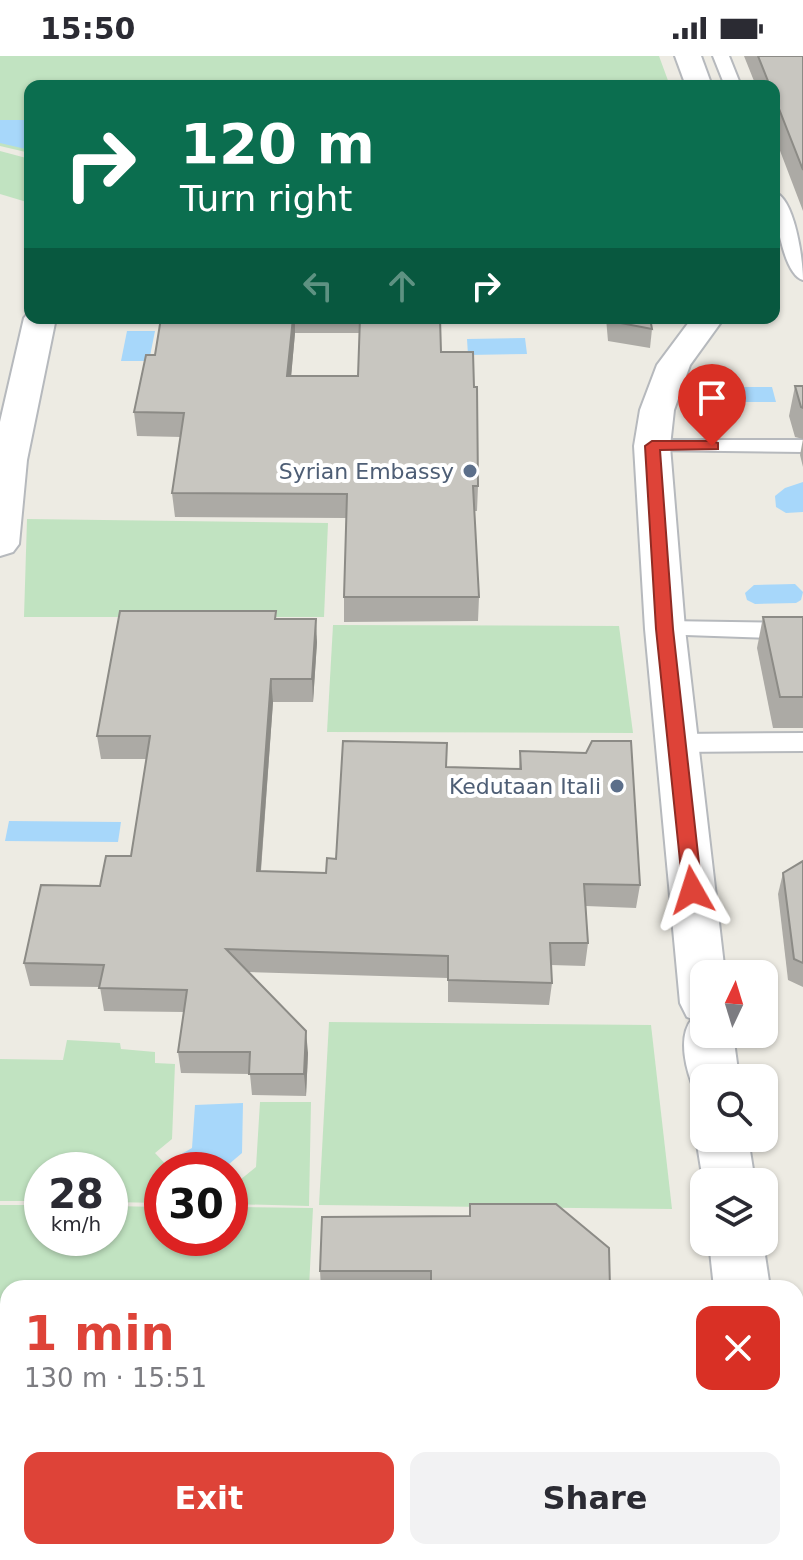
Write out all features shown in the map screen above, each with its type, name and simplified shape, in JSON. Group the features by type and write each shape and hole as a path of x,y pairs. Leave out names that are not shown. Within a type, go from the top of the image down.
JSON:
{"street":[{"path":"688,56 697,80"},
{"path":"0,544 9,460 39,324"},
{"path":"699,960 665,629 652,446 657,410 674,365 704,324"},
{"path":"738,1256 741,1280"}],"lane":[{"path":"721,56 731,80"},
{"path":"780,213 803,275"},
{"path":"652,446 803,446"},
{"path":"665,629 803,631"},
{"path":"676,743 803,742"}],"green space":[{"path":"0,56 659,56 668,80 24,80 24,152 0,146"},
{"path":"0,151 24,157 24,201 0,194"},
{"path":"27,519 328,523 324,617 24,617"},
{"path":"333,625 619,626 633,733 327,732"},
{"path":"329,1022 651,1025 672,1209 319,1205"},
{"path":"67,1040 120,1043 121,1049 155,1052 155,1063 175,1064 172,1139 156,1152 144,1152 144,1203 128,1202 128,1152 24,1152 24,1201 0,1201 0,1059 63,1060"},
{"path":"260,1102 311,1102 309,1206 248,1204 248,1173 256,1167"},
{"path":"0,1205 24,1205 24,1256 128,1256 128,1206 144,1207 144,1256 248,1256 248,1207 313,1208 309,1280 0,1280"}],"water":[{"path":"0,120 24,120 24,149 0,143"},
{"path":"127,331 155,331 149,361 121,361"},
{"path":"525,338 527,354 468,355 467,339"},
{"path":"718,387 772,387 776,402 722,402"},
{"path":"803,482 803,512 786,513 776,507 775,496 785,488"},
{"path":"795,584 803,592 801,600 796,603 755,604 747,600 745,593 754,585"},
{"path":"9,821 121,822 118,842 5,841"},
{"path":"243,1103 242,1152 185,1152 192,1148 195,1105"}],"building":[{"path":"758,56 803,56 803,170 780,111 780,80 768,80"},
{"path":"160,324 292,324 287,376 358,376 360,324 440,324 441,352 473,352 474,387 477,387 478,486 473,486 479,597 344,597 347,494 172,493 184,413 134,412 146,355 155,355"},
{"path":"626,324 651,324 652,329"},
{"path":"795,386 803,386 803,408 801,407"},
{"path":"120,611 276,611 275,619 316,619 312,679 271,679 257,871 326,873 327,858 336,859 343,741 447,743 446,767 521,769 520,751 586,753 592,741 631,741 640,885 584,884 588,943 550,943 552,983 448,980 448,956 226,949 306,1031 304,1074 249,1074 250,1052 178,1052 187,990 99,988 104,965 24,963 41,885 100,886 106,856 131,856 150,736 97,736"},
{"path":"763,617 803,617 803,697 780,697"},
{"path":"803,861 803,963 794,959 783,873"},
{"path":"470,1204 556,1204 609,1248 610,1280 431,1280 431,1271 320,1271 322,1217 470,1216"}],"place":[{"name":"Syrian Embassy","path":"470,471"},
{"name":"Kedutaan Itali","path":"617,786"}],"route":[{"path":"692,890 665,629 652,446 712,446"}]}
